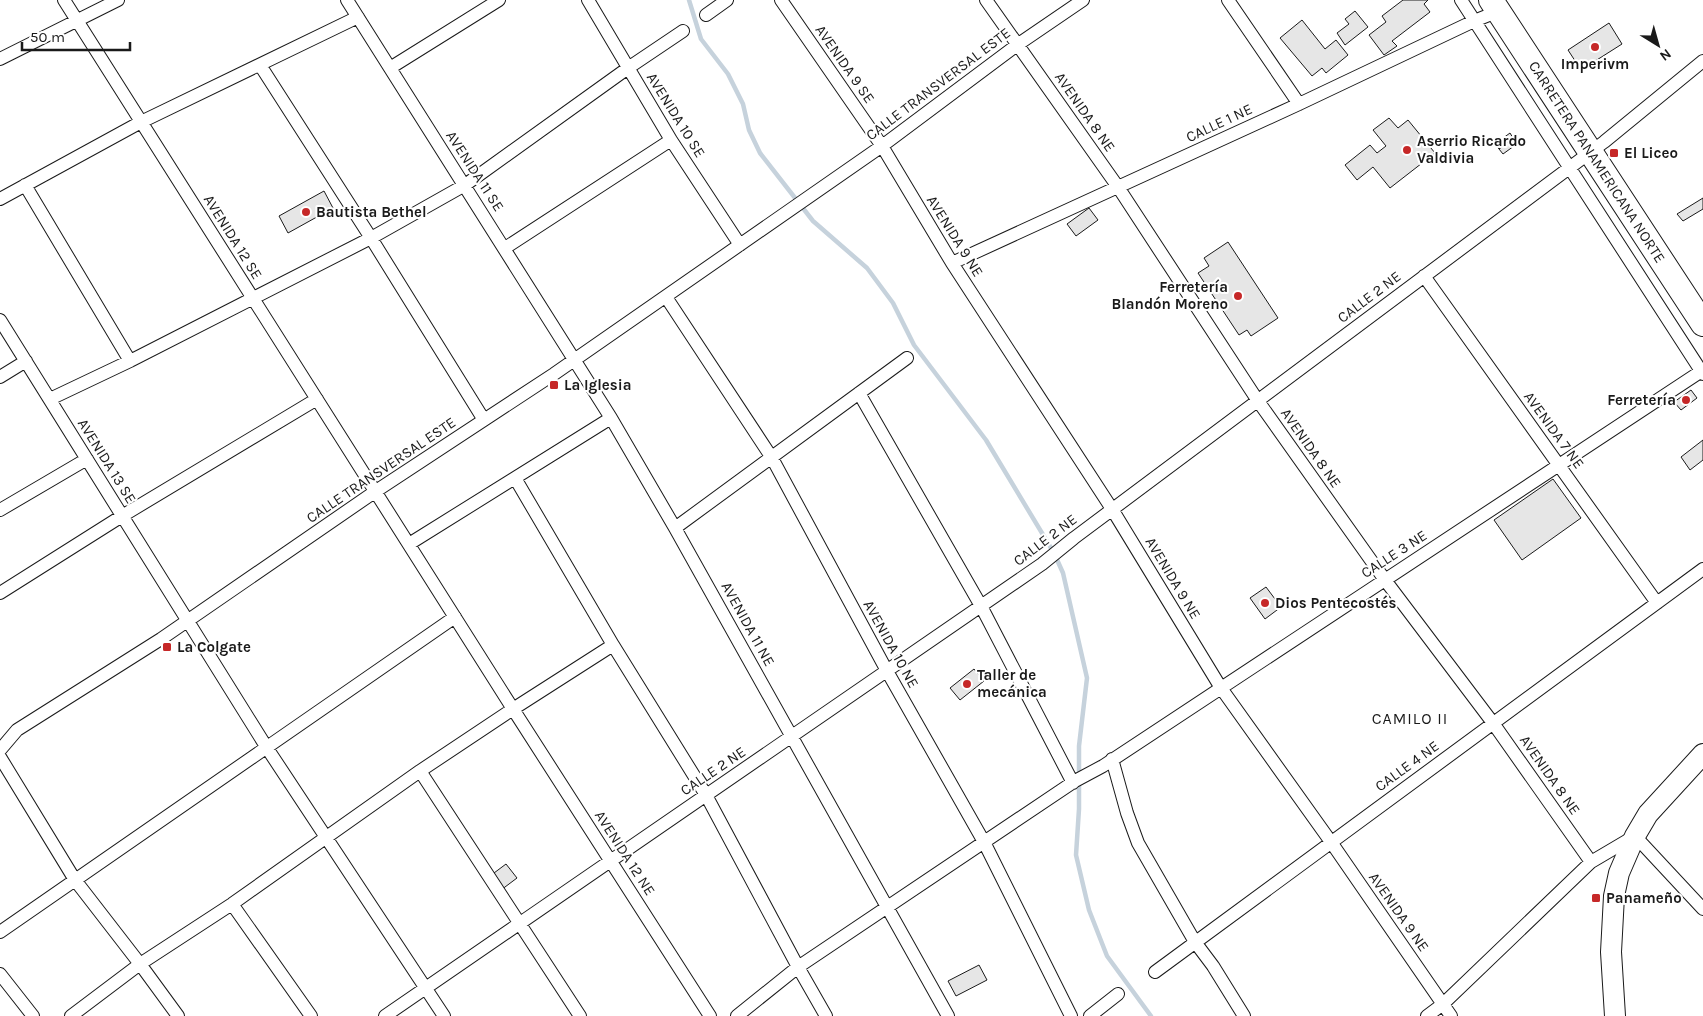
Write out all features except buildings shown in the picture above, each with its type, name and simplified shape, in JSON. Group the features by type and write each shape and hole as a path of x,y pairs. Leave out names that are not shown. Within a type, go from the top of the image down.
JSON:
{"highway":[{"name":"CARRETERA PANAMERICANA NORTE","path":"1495,6 1703,324"}],"main road":[{"path":"1615,1016 1611,952 1614,896 1619,873 1648,814 1703,754"}],"street":[{"name":"AVENIDA 12 SE","path":"64,0 376,491"},
{"path":"0,59 118,0"},
{"name":"AVENIDA 11 SE","path":"347,0 576,360"},
{"path":"390,68 499,0"},
{"name":"AVENIDA 10 SE","path":"588,0 672,140 740,245"},
{"path":"706,15 727,0"},
{"name":"AVENIDA 9 SE","path":"781,0 882,146"},
{"name":"AVENIDA 8 NE","path":"986,0 1118,187 1258,401 1385,580 1494,723 1590,862"},
{"name":"CALLE TRANSVERSAL ESTE","path":"0,750 17,730 161,639 376,491 576,360 882,146 1017,45 1083,0"},
{"path":"1228,0 1299,104"},
{"path":"1461,0 1702,372"},
{"name":"CALLE 1 NE","path":"952,263 1299,104 1474,21 1495,6"},
{"path":"0,199 141,122 358,17"},
{"path":"50,400 372,238 464,185 683,31"},
{"name":"CALLE 2 NE","path":"384,1016 1042,564 1112,509 1569,168 1703,61"},
{"path":"260,65 372,238 484,420"},
{"path":"505,248 672,140"},
{"name":"AVENIDA 9 NE","path":"882,146 952,263 1112,509 1221,688 1331,842 1451,1016"},
{"path":"25,185 130,361"},
{"name":"AVENIDA 7 NE","path":"1424,276 1657,603"},
{"name":"AVENIDA 10 NE","path":"666,297 772,458 887,671 984,842 1071,1016"},
{"name":"AVENIDA 13 SE","path":"0,320 267,748 444,1016"},
{"path":"675,528 907,358"},
{"name":"AVENIDA 11 NE","path":"576,360 675,528 886,908"},
{"path":"0,377 26,361"},
{"name":"CALLE 3 NE","path":"737,1016 798,967 984,842 1702,372"},
{"path":"860,393 981,606 1074,782"},
{"path":"0,593 122,516 317,399"},
{"path":"409,544 611,418"},
{"path":"0,510 86,459"},
{"path":"515,478 613,645 706,795 826,1016"},
{"name":"AVENIDA 12 NE","path":"376,491 455,618 710,1016"},
{"name":"CALLE 4 NE","path":"1155,972 1703,569"},
{"path":"0,932 455,618"},
{"path":"71,1016 140,964 232,904 420,771 613,645"},
{"path":"0,757 75,880 178,1016"},
{"path":"1108,762 1138,843 1195,942 1213,966 1244,1016"},
{"path":"420,771 580,1016"},
{"path":"1427,1016 1443,1004 1590,862 1636,836 1703,909"},
{"path":"232,904 311,1016"},
{"path":"886,908 948,1016"},
{"path":"0,974 33,1016"},
{"path":"1090,1016 1118,994"}],"waterway":[{"path":"689,0 701,39 728,74 743,104 749,130 760,153 813,221 867,268 893,303 914,345 986,440 1054,553 1063,573 1087,678 1079,746 1079,809 1076,855 1089,910 1107,956 1151,1016"}],"place":[{"name":"Imperivm","path":"1595,47"},
{"name":"Aserrio Ricardo Valdivia","path":"1407,150"},
{"name":"El Liceo","path":"1614,153"},
{"name":"Bautista Bethel","path":"306,212"},
{"name":"Ferretería Blandón Moreno","path":"1238,296"},
{"name":"La Iglesia","path":"554,385"},
{"name":"Ferretería","path":"1686,400"},
{"name":"Dios Pentecostés","path":"1265,603"},
{"name":"La Colgate","path":"167,647"},
{"name":"Taller de mecánica","path":"967,684"},
{"name":"Panameño","path":"1596,898"}],"district":[{"name":"CAMILO II","path":"1410,718"}]}
